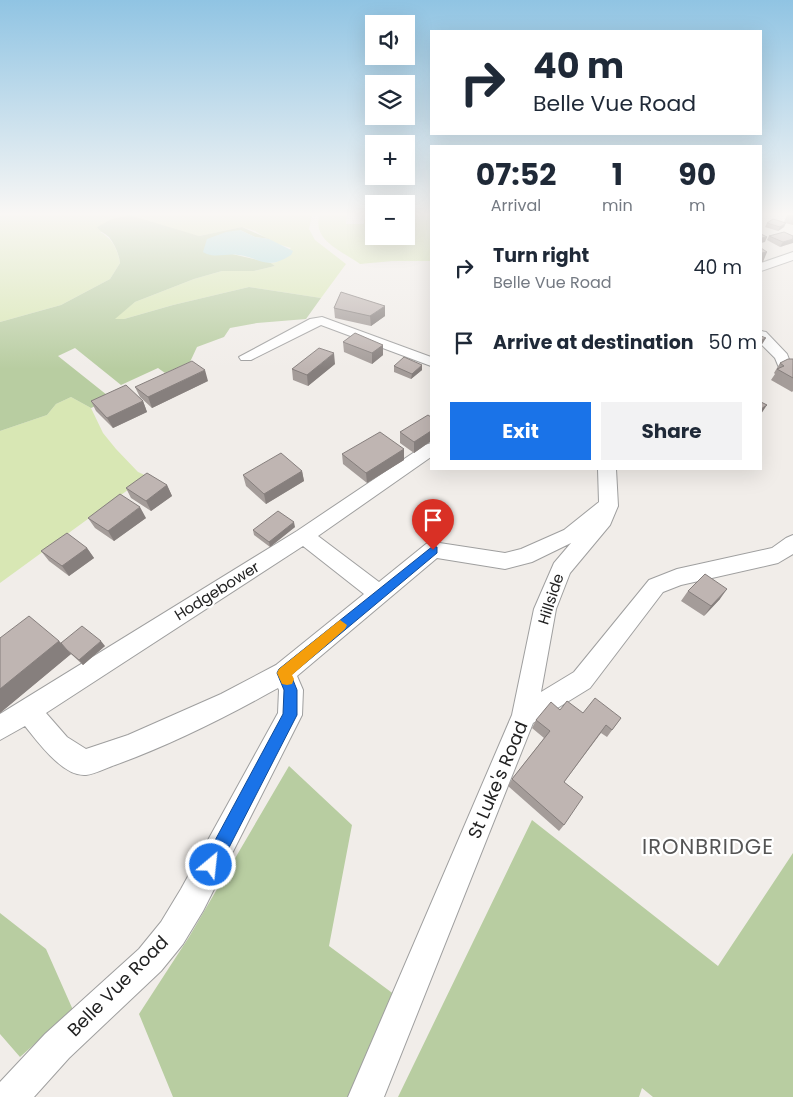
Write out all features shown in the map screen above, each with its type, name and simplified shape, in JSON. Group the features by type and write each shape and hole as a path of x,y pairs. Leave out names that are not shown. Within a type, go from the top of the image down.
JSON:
{"street":[{"path":"246,357 315,322 322,321 430,362"},
{"path":"762,336 782,357 785,367"},
{"name":"Hodgebower","path":"0,728 304,536 430,450"},
{"path":"28,711 65,753 76,760 86,762 130,747 182,725 284,673 378,593 433,550 506,561 525,556 571,536 601,509 609,506 607,470"},
{"name":"Hillside","path":"524,716 545,609 561,569 604,520 609,506"},
{"path":"304,536 378,593"},
{"name":"St Luke's Road","path":"366,1097 524,716 582,680 656,586 685,575 778,555 793,543"},
{"name":"Belle Vue Road","path":"10,1097 57,1046 150,960 172,933 192,900 290,715 291,690 284,673"}],"green space":[{"path":"0,266 118,266 110,279 61,305 0,322"},
{"path":"118,266 274,266 254,271 222,271 194,279 135,302 115,319 124,319 249,287 321,298 306,319 257,323 230,328 224,337 197,347 190,362 165,373 158,368 121,385 75,348 58,356 112,399 91,408 71,397 56,404 47,415 0,431 0,322 61,305 110,279"},
{"path":"274,266 344,266 321,298 249,287 124,319 114,319 135,302 194,279 222,271 254,271"},
{"path":"71,397 91,408 103,433 116,449 138,472 147,476 0,583 0,431 47,415 56,404"},
{"path":"289,766 352,825 329,946 395,995 349,1097 173,1097 139,1014 189,937"},
{"path":"532,820 718,966 793,853 793,1097 653,1097 642,1088 639,1097 398,1097"},
{"path":"0,913 46,949 73,1010 20,1057 0,1034"}],"building":[{"path":"341,292 385,306 370,316 334,308"},
{"path":"355,333 383,345 372,353 343,342"},
{"path":"319,348 334,353 307,375 292,369"},
{"path":"404,357 422,365 412,374 394,366"},
{"path":"793,359 793,378 777,369 784,366 780,363"},
{"path":"192,361 205,370 148,397 135,387"},
{"path":"126,385 143,401 107,418 91,401"},
{"path":"428,415 430,416 430,432 414,442 400,432"},
{"path":"380,432 404,449 366,473 342,454"},
{"path":"281,453 302,471 264,494 243,475"},
{"path":"147,473 167,485 146,501 126,488"},
{"path":"120,494 140,507 108,531 88,518"},
{"path":"278,511 294,522 269,542 253,530"},
{"path":"67,533 87,548 62,566 41,551"},
{"path":"705,574 727,589 711,606 688,591"},
{"path":"29,616 59,641 0,689 0,638"},
{"path":"82,626 101,641 79,660 61,643"},
{"path":"595,698 621,718 612,730 606,725 564,782 583,797 564,825 512,779 550,731 536,720 551,702 560,710 567,701 583,713"}],"slow traffic":[{"path":"287,679 284,673 340,625"}],"district":[{"name":"IRONBRIDGE","path":"708,847"}],"route":[{"path":"211,865 290,715 291,690 284,673 378,593 433,550"}]}
